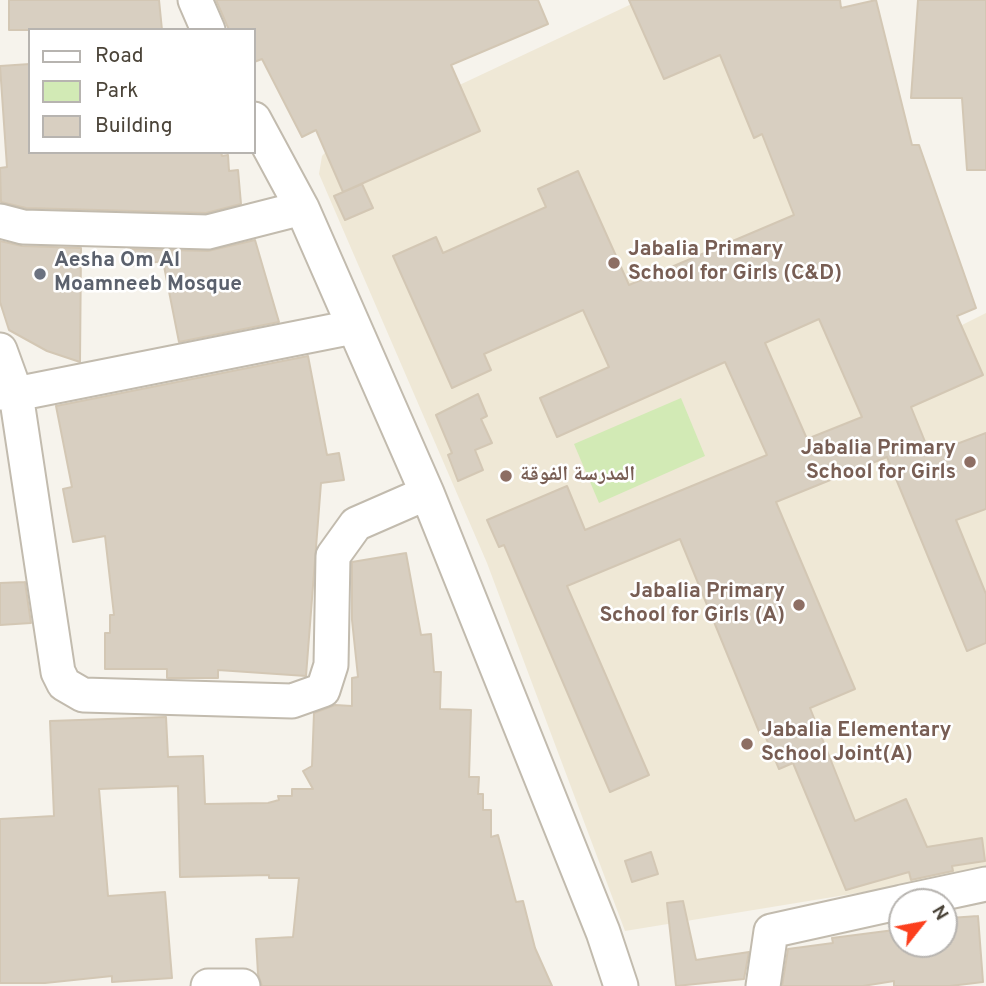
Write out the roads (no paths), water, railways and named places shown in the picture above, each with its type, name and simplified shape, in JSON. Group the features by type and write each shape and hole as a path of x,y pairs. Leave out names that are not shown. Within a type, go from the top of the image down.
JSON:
{"street":[{"path":"195,0 207,28"},
{"path":"256,123 302,208 427,493 603,932 621,986"},
{"path":"0,221 23,227 208,232 302,208"},
{"path":"8,393 353,327"},
{"path":"0,349 58,672 64,684 83,695 292,701 323,690 331,665 333,556 356,524 427,493"},
{"path":"958,890 986,884"},
{"path":"763,986 771,931 888,905"},
{"path":"208,986 243,986"}],"place":[{"name":"Jabalia Primary School for Girls (C&D)","path":"614,263"},
{"name":"Aesha Om Al Moamneeb Mosque","path":"40,274"},
{"name":"Jabalia Primary School for Girls","path":"970,462"},
{"name":"المدرسة الفوقة","path":"506,476"},
{"name":"Jabalia Primary School for Girls (A)","path":"799,605"},
{"name":"Jabalia Elementary School Joint(A)","path":"747,744"}]}
